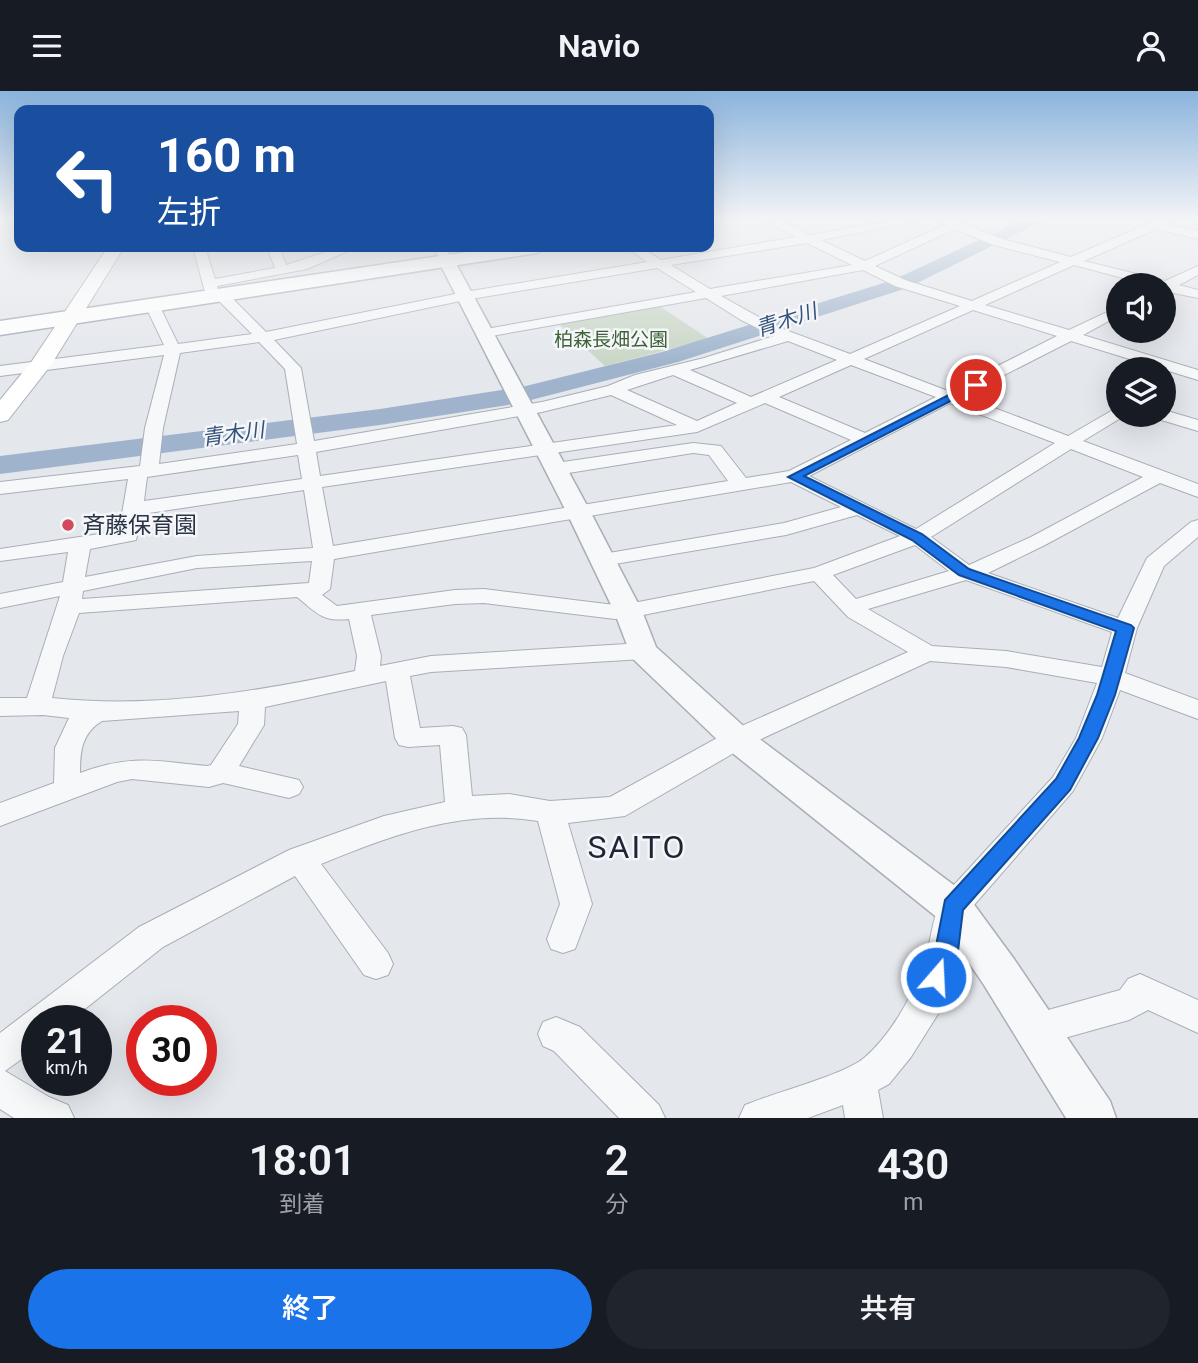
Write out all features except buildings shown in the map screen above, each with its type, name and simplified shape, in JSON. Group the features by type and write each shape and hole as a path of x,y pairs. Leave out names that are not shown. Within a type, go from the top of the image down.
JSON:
{"main road":[{"path":"0,415 40,365 102,269"},
{"path":"0,328 152,305 214,291 347,269"}],"street":[{"path":"0,601 318,589 324,554 293,368 214,291 206,269"},
{"path":"214,291 286,269"},
{"path":"451,269 603,560 628,611 643,651 737,739 953,907 999,971 1093,1118"},
{"path":"0,371 300,332 464,296 631,269"},
{"path":"669,269 746,317 788,336 1198,491"},
{"path":"486,333 849,269"},
{"path":"871,269 900,282 973,306 1191,372 1198,361"},
{"path":"551,459 697,427 1055,269"},
{"path":"1176,280 1198,270"},
{"path":"1176,289 1198,294"},
{"path":"0,555 129,536 133,509 147,468 173,348 152,305"},
{"path":"71,597 197,562 324,554 794,477 1106,317"},
{"path":"0,488 144,472 306,448 525,410 613,390 641,378 788,336"},
{"path":"674,369 867,440"},
{"path":"613,390 697,427"},
{"path":"1176,419 1198,426"},
{"path":"303,591 332,614 484,596 615,612 819,573 917,537 1106,420"},
{"path":"133,509 314,483 693,447 715,450 741,485"},
{"path":"852,607 977,570 1038,541 1159,476"},
{"path":"794,477 917,537 964,572 1125,628"},
{"path":"603,560 786,529 859,508"},
{"path":"758,1118 858,1081 876,1071 898,1045 926,1003 946,951 953,907 1063,784 1089,738 1125,628 1155,563 1198,526"},
{"path":"37,707 71,597 80,544"},
{"path":"819,573 852,607 928,653 1006,659 1111,677 1198,710"},
{"path":"359,612 369,656 367,679"},
{"path":"0,707 96,712 144,711 253,701 441,663 561,658 643,651"},
{"path":"63,1005 151,937 300,859 384,827 464,808 509,805 550,812 615,808 737,739 928,653"},
{"path":"397,671 408,739 453,735 458,800 464,808"},
{"path":"221,772 251,725 253,701"},
{"path":"69,788 65,778 65,756 77,725 96,712"},
{"path":"0,815 113,772 132,769 208,777 221,772 289,787"},
{"path":"550,812 576,904 562,939"},
{"path":"300,859 376,964"},
{"path":"1035,1029 1129,1005 1137,998 1140,990 1198,1017"},
{"path":"556,1034 567,1039 646,1118"},
{"path":"0,1055 21,1039"},
{"path":"858,1081 864,1118"},
{"path":"0,1087 45,1117"}],"green space":[{"name":"柏森長畑公園","path":"659,306 709,339 605,366 559,324"}],"waterway":[{"name":"青木川","path":"527,393 670,357 900,284 932,269"},
{"name":"青木川","path":"0,465 380,417 508,397"}],"place":[{"name":"斉藤保育園","path":"68,525"}],"district":[{"name":"SAITO","path":"637,847"}],"route":[{"path":"936,977 946,951 953,907 1063,784 1089,738 1106,695 1125,628 964,572 917,537 794,477 976,385"}]}
